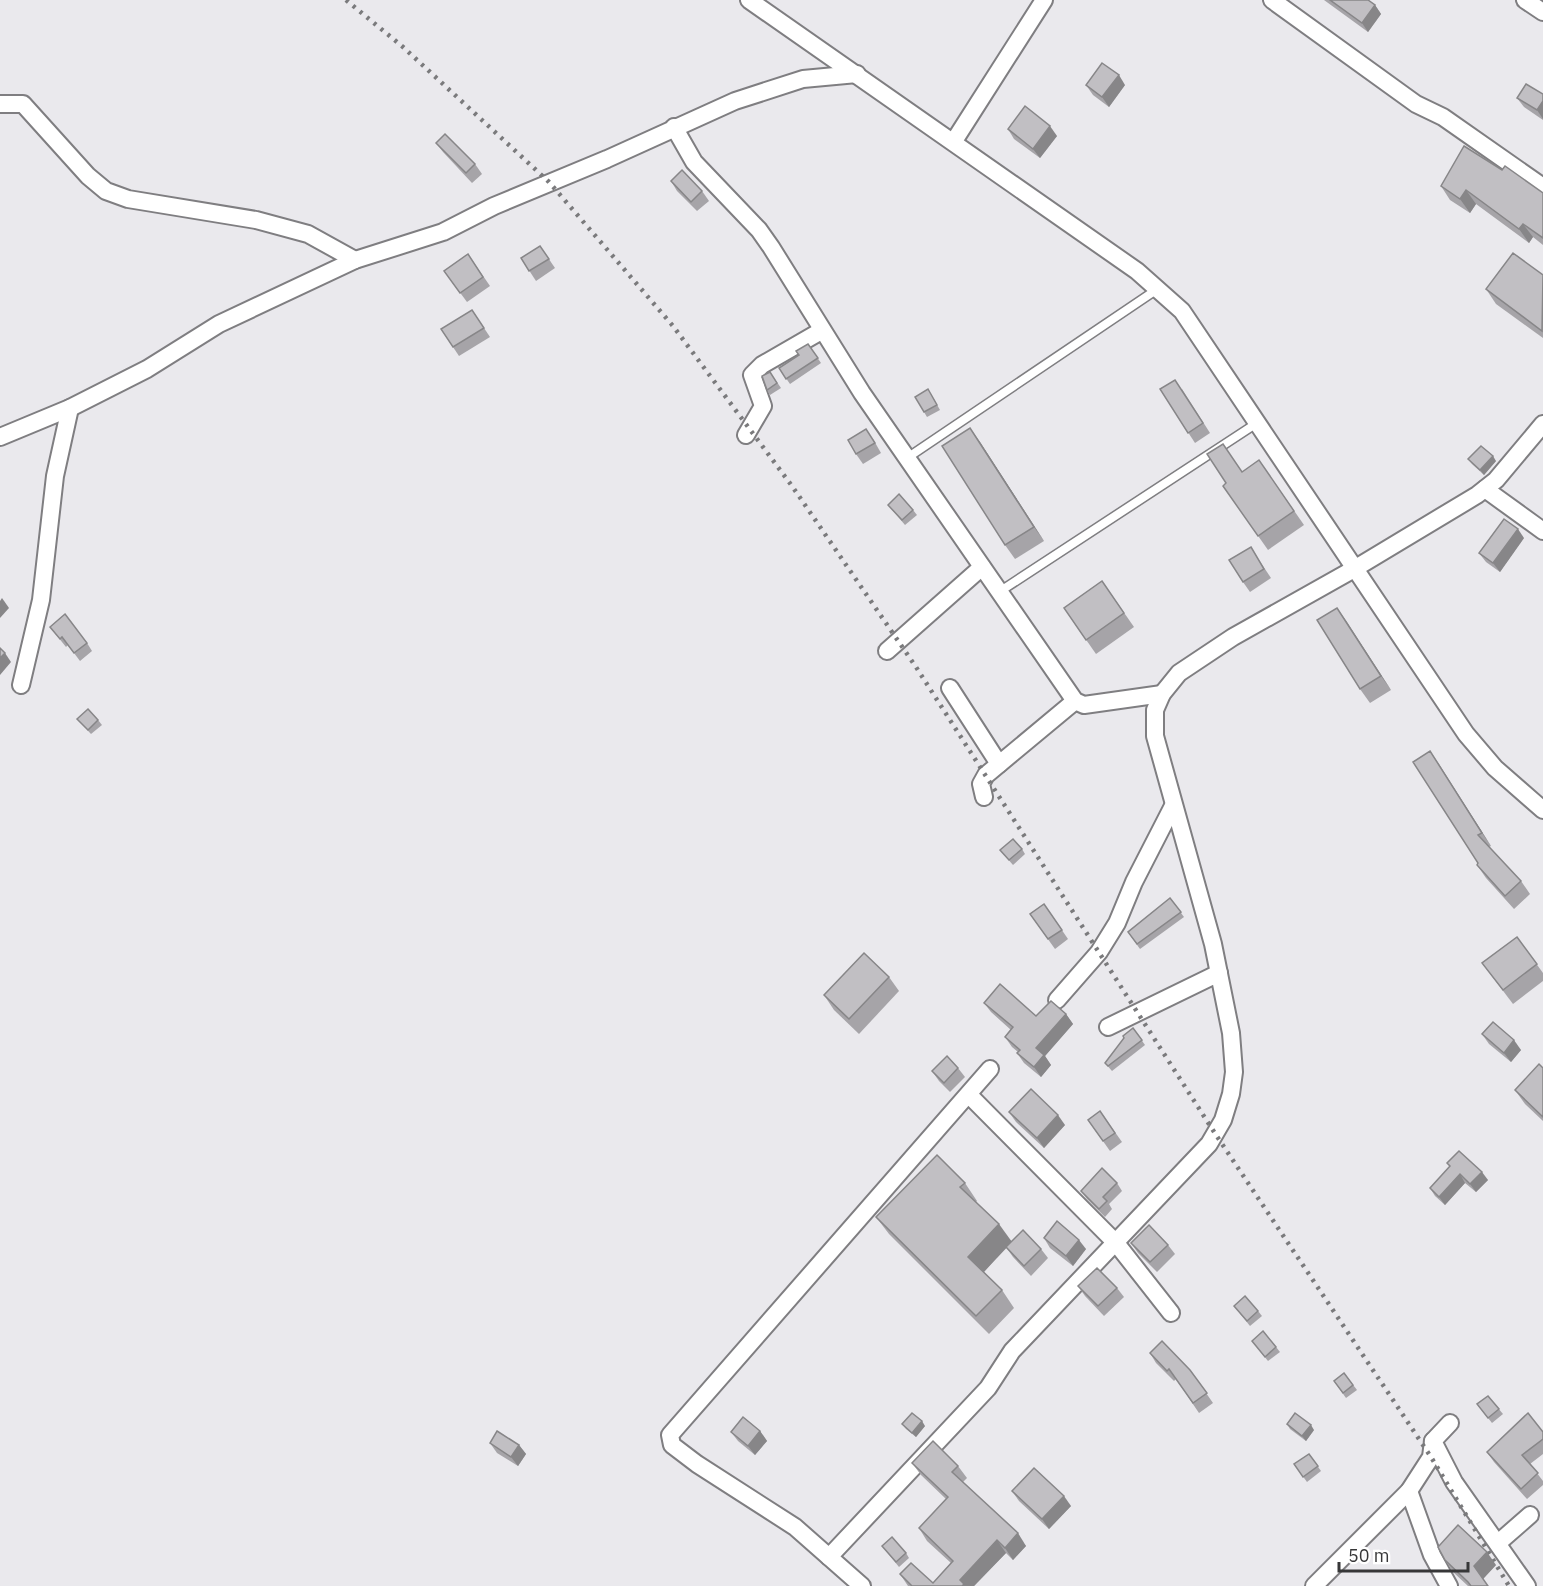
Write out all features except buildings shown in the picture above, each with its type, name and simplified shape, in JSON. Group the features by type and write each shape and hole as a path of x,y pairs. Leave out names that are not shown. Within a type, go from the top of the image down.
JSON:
{"street":[{"path":"749,0 954,141 1159,288 1182,311 1466,734 1495,768 1543,810"},
{"path":"954,141 1044,0"},
{"path":"1272,0 1416,104 1443,117 1543,187"},
{"path":"1525,0 1543,12"},
{"path":"0,437 69,408 147,369 219,324 355,260 443,232 494,206 607,159 735,100 803,79 857,74"},
{"path":"0,104 23,104 88,176 106,191 128,199 256,220 308,234 355,260"},
{"path":"674,127 694,162 759,230 821,331 1075,702 1084,705 1162,694"},
{"path":"746,435 763,406 752,375 762,365 821,331"},
{"path":"21,685 41,600 55,476 69,408"},
{"path":"829,1557 988,1388 1012,1351 1209,1143 1223,1120 1234,1072 1231,1033 1213,944 1155,736 1155,710 1162,694 1179,673 1233,637 1354,569 1485,489 1513,462 1543,424"},
{"path":"1485,489 1543,531"},
{"path":"887,651 982,567"},
{"path":"950,688 999,764"},
{"path":"984,797 982,780 1075,702"},
{"path":"1057,1000 1099,951 1117,923 1134,882 1173,806"},
{"path":"1108,1027 1219,973"},
{"path":"862,1586 795,1527 697,1464 672,1445 670,1435 990,1069"},
{"path":"969,1095 1116,1243 1171,1312"},
{"path":"1314,1586 1408,1491 1431,1457 1433,1441 1450,1423"},
{"path":"1433,1441 1454,1482 1527,1586"},
{"path":"1408,1491 1432,1556 1449,1586"},
{"path":"1498,1543 1530,1515"}],"lane":[{"path":"907,458 1159,288"},
{"path":"999,592 1257,423"}],"railway":[{"path":"346,0 403,47 549,182 673,326 792,486 916,667 1216,1135 1431,1457 1509,1586"}]}
